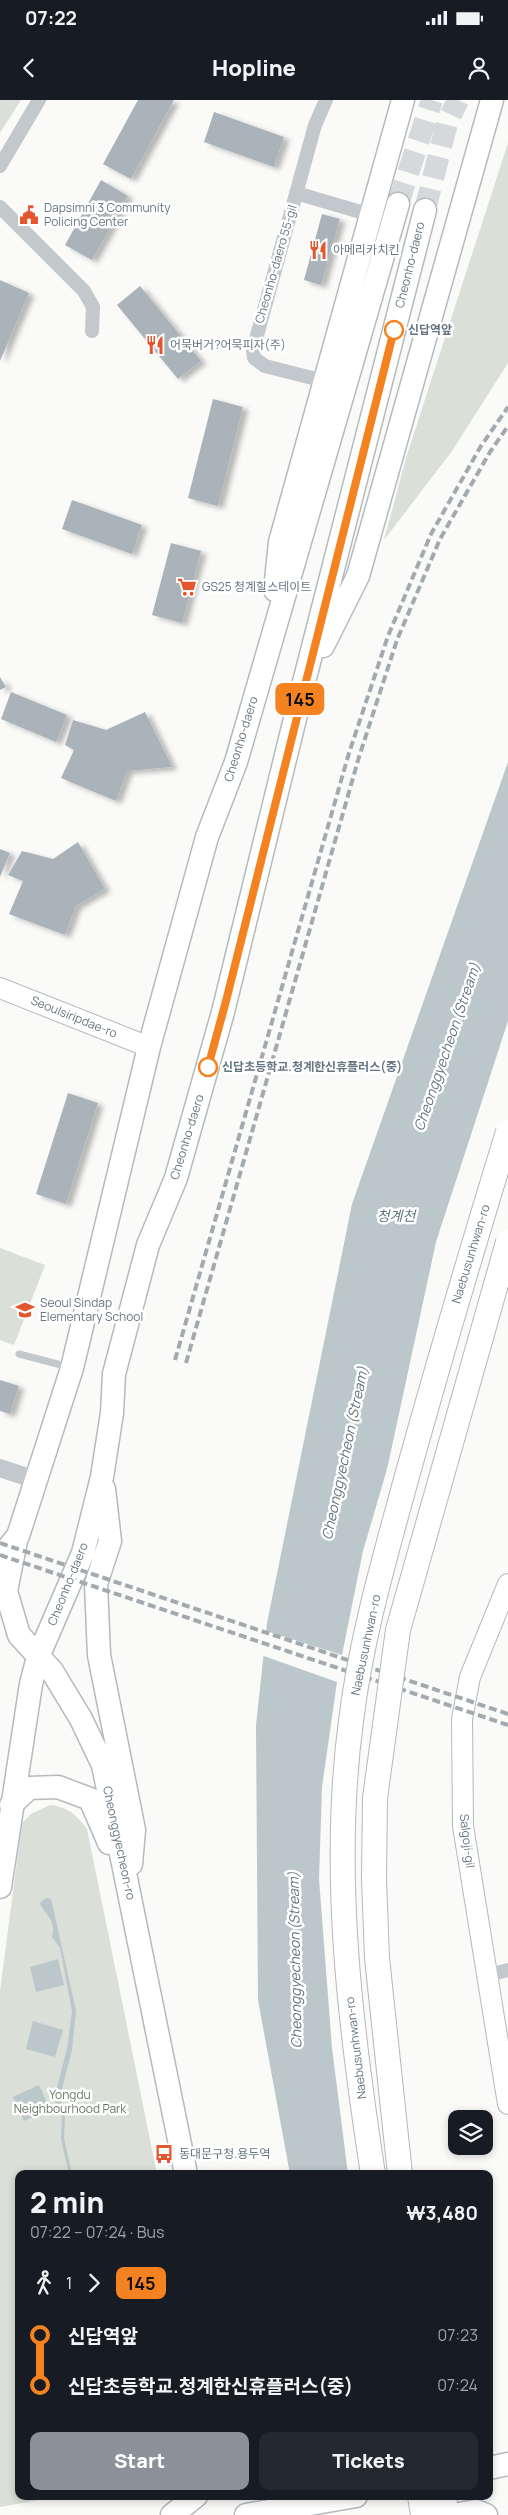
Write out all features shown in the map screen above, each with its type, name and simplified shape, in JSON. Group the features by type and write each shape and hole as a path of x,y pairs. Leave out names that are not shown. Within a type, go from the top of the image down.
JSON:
{"highway":[{"name":"Naebusunhwan-ro","path":"372,2170 352,2018 345,1935 344,1836 351,1721 366,1634 386,1553 471,1253 508,1132"},
{"path":"400,2170 377,1958 374,1879 375,1798 398,1630 508,1242"},
{"path":"421,2500 423,2515"},
{"path":"448,2500 463,2514"}],"main road":[{"path":"270,641 280,542 403,100"},
{"path":"304,682 358,576 492,100"},
{"name":"Cheonho-daero","path":"0,1558 18,1536 72,1368 149,1047 207,837 236,762 398,204"},
{"name":"Cheonho-daero","path":"0,1887 11,1805 31,1684 38,1657 83,1553 102,1477 112,1413 114,1374 148,1245 176,1178 224,1012 304,682 424,210"},
{"name":"Seoulsiripdae-ro","path":"0,988 149,1047"},
{"path":"102,1477 110,1541 96,1584 99,1655 134,1830 129,1890"},
{"name":"Cheonggyecheon-ro","path":"18,1536 6,1591 19,1635 52,1671 81,1719 103,1765 185,2170"},
{"name":"Salgoji-gil","path":"508,1584 470,1677 462,1719 463,1826 508,2104"},
{"path":"11,1805 30,1788 58,1787 90,1798 129,1890"},
{"path":"493,2467 508,2464"},
{"path":"172,2515 191,2500"},
{"path":"246,2515 275,2507 324,2500"}],"street":[{"path":"0,166 39,100"},
{"name":"Cheonho-daero 55-gil","path":"324,381 265,366 254,358 255,341 296,193 315,125 326,100"},
{"path":"296,193 371,215"},
{"path":"0,207 84,291 92,306 92,331"},
{"path":"0,1468 36,1480"},
{"path":"488,1975 508,1970"}],"lane":[{"path":"19,1354 72,1368"}],"green space":[{"path":"0,100 21,100 0,133"},
{"path":"508,143 508,363 452,451 384,540 406,458"},
{"path":"0,1248 45,1265 14,1345 0,1340"},
{"name":"Yongdu Neighbourhood Park","path":"50,1805 62,1808 72,1812 87,1829 156,2170 15,2170 15,2500 39,2500 0,2507 0,1991 22,1823 31,1814"}],"water":[{"name":"청계천","path":"508,762 508,1021 436,1242 341,1683 327,1974 356,2170 289,2170 258,2000 256,1725 267,1623 352,1204"},
{"path":"46,1898 51,1899 76,2011 72,2050 60,2097 65,2117 64,2138 71,2170 68,2170 61,2139 62,2117 54,2099 67,2049 72,2011 60,1948 52,1937 53,1925 40,1903"},
{"path":"58,1959 64,1985 36,1992 30,1967"},
{"path":"33,2021 63,2030 55,2057 26,2049"},
{"path":"39,2085 50,2109 24,2121 13,2097"}],"pier":[{"path":"397,1435 344,1684 330,1973 359,2170 347,2170 332,2048 319,1879 322,1787 337,1682 261,1655 263,1630 342,1655 363,1551"},
{"path":"346,2500 415,2500 420,2515 349,2515"}],"building":[{"path":"138,100 174,100 131,179 103,164"},
{"path":"214,112 284,137 274,167 204,142"},
{"path":"101,180 128,196 92,260 65,245"},
{"path":"322,214 340,219 321,285 304,280"},
{"path":"0,280 29,293 0,361"},
{"path":"140,286 201,361 178,379 117,305"},
{"path":"213,399 243,407 218,506 188,498"},
{"path":"72,500 142,525 132,554 62,529"},
{"path":"171,543 201,551 182,623 152,615"},
{"path":"0,677 6,687 0,690"},
{"path":"11,692 67,715 56,742 1,719"},
{"path":"145,712 172,767 127,771 116,801 61,778 74,750 65,745 73,720 106,730"},
{"path":"78,842 105,889 76,906 65,935 9,914 23,881 8,875 22,851 53,859"},
{"path":"0,849 10,853 0,877"},
{"path":"68,1093 98,1103 66,1204 36,1194"},
{"path":"0,1380 19,1386 10,1414 0,1411"}],"tunnel":[{"path":"398,204 432,100"},
{"path":"425,210 447,123 458,100"}],"railway":[{"path":"175,1360 349,753 388,636 431,534 481,446 508,407"},
{"path":"186,1363 359,757 397,640 440,539 490,452 508,426"},
{"path":"0,1543 508,1714"},
{"path":"0,1555 508,1725"}],"bus line":[{"name":"145","path":"208,1067 394,330"}],"place":[{"name":"Dapsimni 3 Community Policing Center","path":"29,215"},
{"name":"아메리카치킨","path":"318,250"},
{"name":"신답역앞","path":"394,330"},
{"name":"어묵버거?어묵피자(주)","path":"155,345"},
{"name":"GS25 청계힐스테이트","path":"187,587"},
{"name":"신답초등학교.청계한신휴플러스(중)","path":"208,1067"},
{"name":"Seoul Sindap Elementary School","path":"25,1310"},
{"name":"동대문구청.용두역","path":"164,2154"}],"water label":[{"name":"Cheonggyecheon (Stream)","path":"447,1047"},
{"name":"Cheonggyecheon (Stream)","path":"345,1453"},
{"name":"Cheonggyecheon (Stream)","path":"295,1960"}]}
